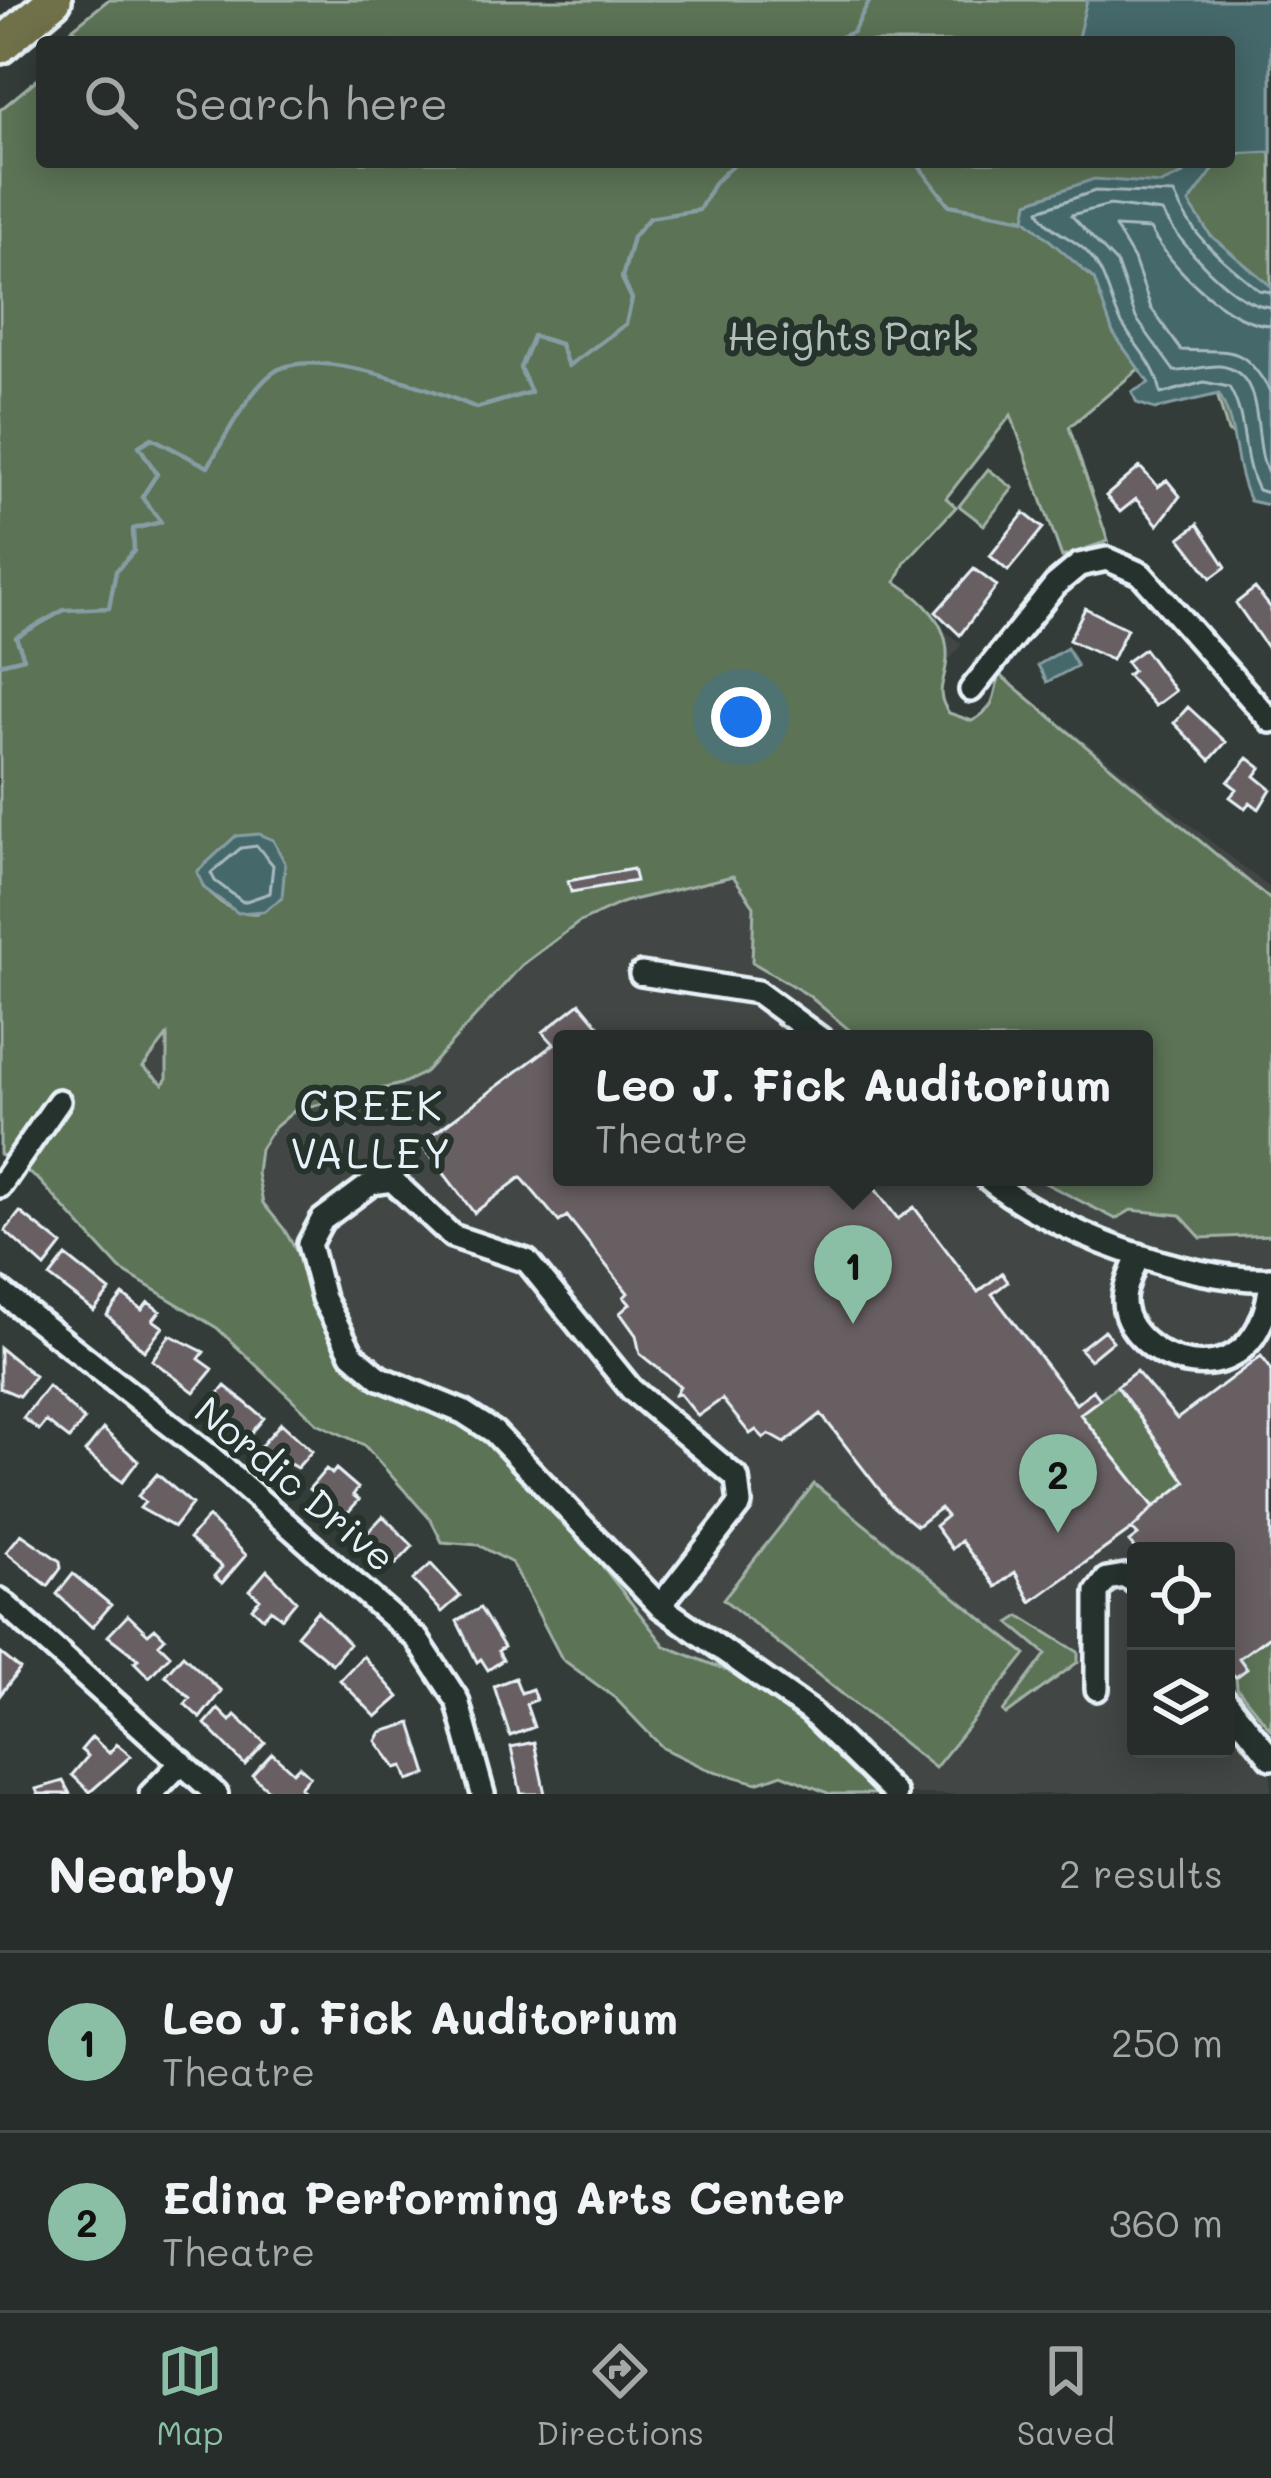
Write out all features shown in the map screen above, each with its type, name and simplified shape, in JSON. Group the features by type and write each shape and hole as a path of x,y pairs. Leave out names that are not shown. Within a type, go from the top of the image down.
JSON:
{"highway":[{"path":"0,46 54,0"}],"street":[{"path":"971,690 1055,585 1079,565 1107,560 1141,574 1271,721"},
{"path":"641,974 757,992 809,1030"},
{"path":"0,1186 59,1101"},
{"path":"660,1606 740,1504 737,1478 631,1389 527,1261 452,1237 392,1180 372,1183 322,1220 312,1234 310,1253 323,1298 352,1354 380,1378 463,1412 494,1432 660,1606 809,1712 895,1794"},
{"path":"997,1186 1139,1255 1209,1275 1271,1279 1268,1314 1250,1345 1217,1363 1180,1360 1142,1338 1126,1313 1124,1298 1139,1255"},
{"name":"Nordic Drive","path":"0,1291 211,1457 417,1639 457,1700 482,1787"},
{"path":"1097,1689 1096,1592 1107,1579 1127,1577"},
{"path":"0,1600 216,1794"},
{"path":"1235,1712 1271,1758"},
{"path":"151,1794 182,1762"}],"shaded area":[{"path":"0,141 36,159 36,168 54,168 881,582 962,644 917,701 974,746 1019,689 1271,889 1271,1794 837,1794 0,1128"}],"green space":[{"name":"Heights Park","path":"108,0 1271,0 1271,450 1228,432 1196,321 1069,427 1108,541 1062,557 1011,415 946,498 956,507 905,562 896,582 924,604 944,634 947,658 941,692 949,713 972,721 980,716 992,702 999,674 1271,900 1271,1235 1201,1238 1180,1215 1131,1210 1116,1219 1051,1186 1153,1186 1153,1030 849,1030 808,995 752,962 754,906 733,876 624,902 578,923 522,965 424,1073 401,1084 295,1110 273,1129 260,1149 257,1173 263,1203 284,1229 370,1383 451,1414 486,1436 571,1526 665,1646 744,1677 806,1723 881,1794 830,1794 782,1774 757,1783 707,1769 663,1748 615,1698 562,1659 512,1563 478,1545 442,1542 431,1520 364,1445 317,1423 217,1328 120,1269 39,1180 0,1154 0,110 36,80 36,168 1235,168 1235,36 86,36 72,29","holes":["236,836 285,872 257,913 221,903 197,872","167,1036 163,1084 143,1067"]},
{"path":"988,469 1013,488 984,525 959,506"},
{"path":"1117,1386 1186,1482 1154,1507 1080,1414"},
{"path":"814,1484 1026,1654 935,1768 723,1599"},
{"path":"1020,1616 1078,1652 1078,1662 1006,1715 1003,1712 1046,1654 1009,1623"},
{"path":"1271,1635 1271,1730 1237,1688 1236,1677 1246,1669 1239,1658"}],"water":[{"path":"1087,0 1271,0 1271,152 1235,154 1235,36 1078,36"},
{"path":"1186,168 1215,168 1189,203 1211,236 1271,286 1268,505 1250,501 1219,394 1155,409 1137,403 1132,392 1149,383 1113,333 1094,279 1025,219 1028,202 1094,179 1161,184"},
{"path":"1067,648 1077,666 1047,682 1038,665"},
{"path":"259,834 273,840 285,863 282,898 264,911 238,913 204,888 197,872 236,836"}],"building":[{"path":"1140,467 1158,487 1167,480 1180,496 1158,525 1136,499 1120,512 1106,496"},
{"path":"1024,513 1043,528 1008,571 990,556"},
{"path":"1198,524 1226,567 1211,578 1180,538"},
{"path":"974,569 997,586 960,635 936,612"},
{"path":"1255,588 1271,608 1271,653 1236,603"},
{"path":"1085,608 1127,629 1112,660 1069,640"},
{"path":"1144,649 1175,691 1155,706 1127,675 1133,671 1126,662"},
{"path":"1188,707 1226,742 1210,760 1174,723"},
{"path":"1248,758 1261,768 1255,776 1271,789 1259,809 1250,802 1245,808 1230,797 1237,789 1228,782"},
{"path":"633,869 636,881 571,892 568,881"},
{"path":"580,1003 602,1030 553,1030 553,1043 543,1032"},
{"path":"553,1045 553,1186 873,1186 898,1219 914,1207 978,1292 1002,1273 1008,1282 992,1294 1076,1404 1093,1390 1100,1399 1080,1414 1154,1507 1132,1529 1031,1602 1015,1572 996,1587 961,1541 952,1549 935,1526 947,1516 940,1508 917,1526 892,1506 821,1414 785,1443 769,1434 764,1438 756,1430 750,1434 722,1399 698,1416 680,1394 675,1395 680,1386 640,1354 636,1335 620,1313 630,1304 624,1297 628,1293 567,1216 559,1222 521,1177 474,1213 421,1143"},
{"path":"20,1212 62,1245 45,1267 5,1231"},
{"path":"66,1256 110,1291 94,1311 50,1277"},
{"path":"123,1295 142,1310 148,1302 160,1311 153,1320 163,1327 144,1351 107,1315"},
{"path":"1104,1330 1113,1341 1090,1360 1080,1349"},
{"path":"170,1335 204,1352 199,1359 213,1369 194,1392 152,1360"},
{"path":"0,1348 35,1376 19,1396 0,1388"},
{"path":"1261,1356 1271,1369 1271,1635 1239,1658 1247,1669 1236,1677 1235,1542 1129,1542 1138,1535 1132,1529 1186,1482 1117,1386 1136,1371 1177,1419"},
{"path":"48,1386 84,1420 69,1439 46,1421 39,1430 23,1418"},
{"path":"225,1386 264,1418 250,1435 209,1405"},
{"path":"281,1423 312,1451 297,1468 260,1447"},
{"path":"103,1429 138,1461 122,1482 85,1452"},
{"path":"326,1469 332,1474 336,1469 358,1488 353,1495 359,1500 343,1518 309,1489"},
{"path":"157,1474 192,1504 174,1527 140,1508 145,1502 138,1496"},
{"path":"383,1516 413,1546 396,1564 366,1534"},
{"path":"208,1517 246,1555 222,1583 214,1576 222,1567 189,1539"},
{"path":"21,1534 60,1561 61,1568 48,1586 6,1552"},
{"path":"431,1564 460,1596 442,1612 413,1580"},
{"path":"267,1570 296,1601 282,1618 271,1609 263,1618 252,1608 260,1599 250,1590"},
{"path":"73,1574 111,1605 92,1627 57,1594"},
{"path":"480,1608 504,1647 498,1651 503,1660 488,1670 481,1659 477,1662 457,1621"},
{"path":"317,1611 349,1644 332,1664 297,1635"},
{"path":"128,1615 148,1634 155,1628 165,1638 159,1644 170,1655 149,1677 134,1662 138,1659 108,1636"},
{"path":"0,1653 20,1669 0,1695"},
{"path":"183,1655 221,1691 200,1718 185,1704 190,1698 165,1675"},
{"path":"363,1656 399,1697 376,1717 340,1680"},
{"path":"515,1678 521,1693 532,1689 536,1700 526,1704 534,1727 510,1736 494,1686"},
{"path":"218,1709 230,1721 235,1715 265,1743 245,1765 205,1724"},
{"path":"411,1723 427,1774 408,1780 403,1766 396,1768 376,1741 381,1732"},
{"path":"92,1737 109,1753 117,1744 131,1756 90,1792 72,1775 88,1756 81,1750"},
{"path":"534,1742 545,1794 521,1794 511,1747"},
{"path":"272,1753 293,1772 299,1766 310,1776 300,1787 307,1794 273,1794 252,1775"},
{"path":"63,1781 70,1794 38,1794 36,1789"}],"waterway":[{"path":"843,36 853,32 870,0"},
{"path":"0,664 24,658 16,637 64,610 109,608 116,571 134,551 133,529 161,522 142,497 157,474 139,446 152,438 208,467 259,387 279,369 298,364 378,374 477,408 531,392 520,368 533,336 560,344 568,366 626,324 632,299 622,278 633,237 649,218 699,210 715,182 730,168"},
{"path":"921,168 949,205 1025,219"}],"place":[{"name":"Leo J. Fick Auditorium","path":"853,1324"},
{"name":"Edina Performing Arts Center","path":"1058,1533"}],"district":[{"name":"CREEK VALLEY","path":"372,1130"}]}
